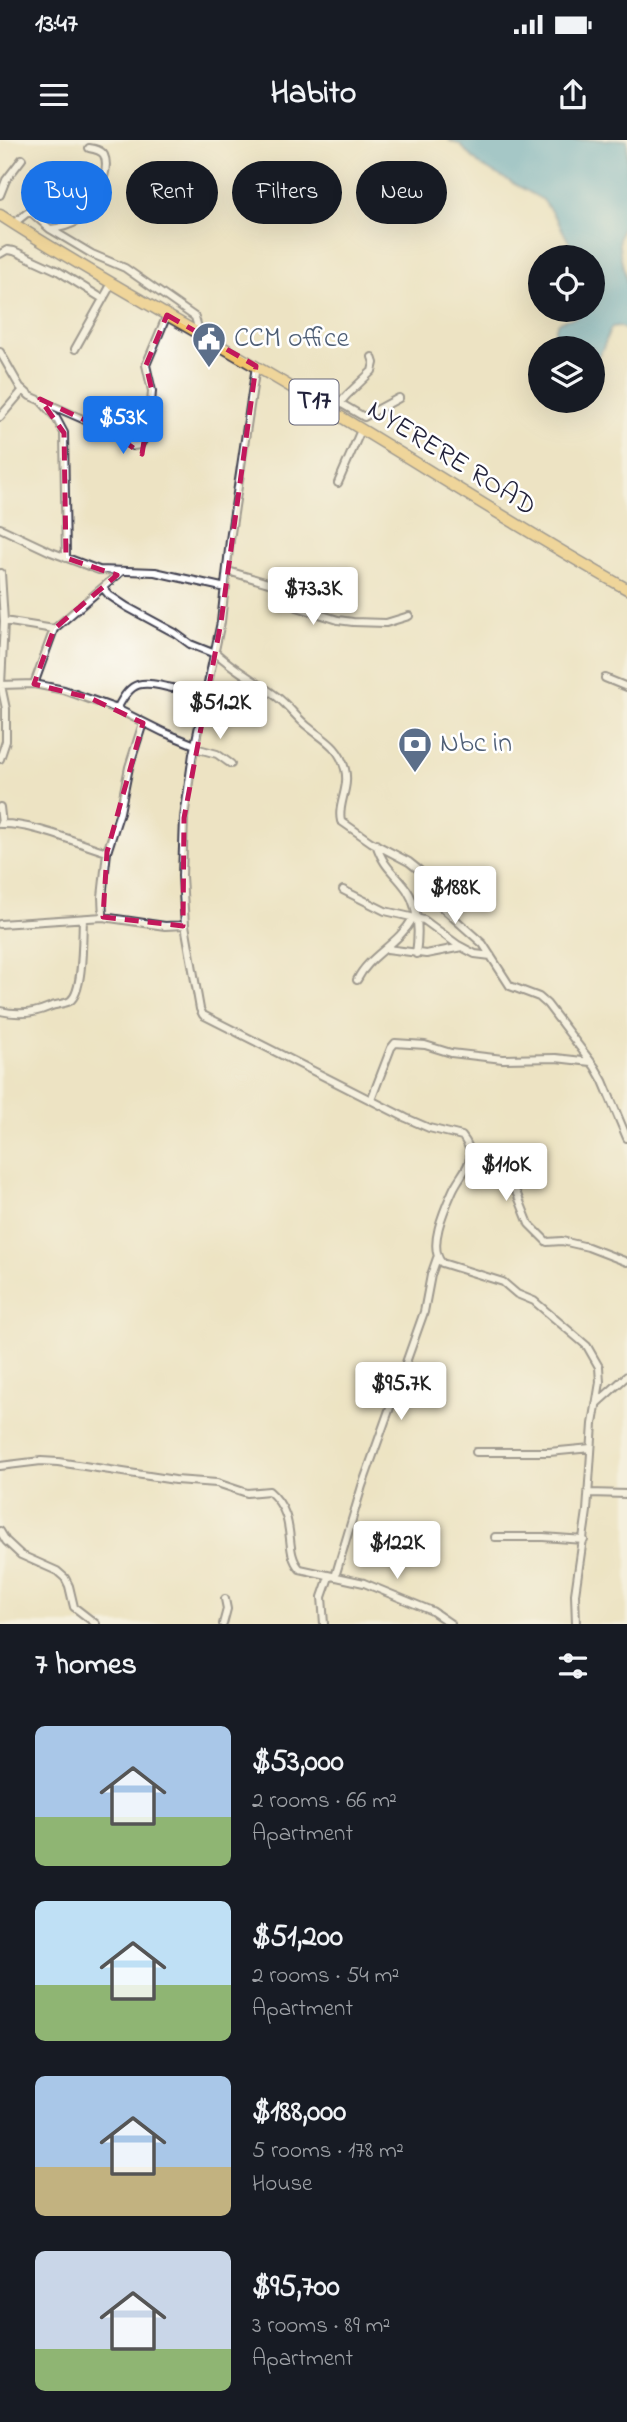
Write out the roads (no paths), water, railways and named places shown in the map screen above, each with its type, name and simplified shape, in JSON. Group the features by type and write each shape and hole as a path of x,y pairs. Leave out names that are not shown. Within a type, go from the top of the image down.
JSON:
{"main road":[{"name":"NYERERE ROAD","path":"0,215 256,366 545,543 627,589"}],"street":[{"path":"50,229 61,228 78,220 102,185 104,155 89,148"},
{"path":"0,195 6,180 22,159"},
{"path":"13,224 30,213 50,229 92,254 133,273 195,317 200,335"},
{"path":"0,254 10,250 26,256 58,271 103,299"},
{"path":"75,349 112,283"},
{"path":"0,352 23,390 30,396 85,420 103,432 112,433 133,446 140,445 146,436 152,391 146,365 167,315"},
{"path":"332,412 372,371 372,357"},
{"path":"256,366 230,540 226,588 195,746 184,818 182,855 185,925 200,1009 203,1015 371,1100 429,1128 462,1136 469,1150 467,1170 453,1189 438,1230 435,1252 437,1258 442,1263 503,1282 517,1294 542,1307 577,1336 590,1350 599,1367 600,1381 591,1448 589,1493 575,1594 576,1624"},
{"path":"0,417 23,390"},
{"path":"340,403 364,417 400,398"},
{"path":"40,399 56,418 64,433 66,558"},
{"path":"338,483 361,430"},
{"path":"0,528 99,570 163,573 226,588"},
{"path":"34,684 54,629 122,571"},
{"path":"228,571 280,586 289,591 297,607 338,620 386,623 409,616"},
{"path":"0,759 6,741 6,709 1,685 4,621 1,573"},
{"path":"103,588 127,607 190,644 215,653 285,703 306,725 335,746 346,772 346,795 341,821 419,870 438,904 482,944 510,986 539,997 547,1004 603,1081 627,1138"},
{"path":"4,621 54,629"},
{"path":"605,678 627,687"},
{"path":"117,709 124,694 133,686 152,683 172,688"},
{"path":"1,685 34,684 64,690 117,709 217,754 231,764"},
{"path":"103,917 102,897 107,852 143,723"},
{"path":"0,807 1,824 38,829 107,852"},
{"path":"376,844 386,868 410,895 419,930 416,954"},
{"path":"343,890 385,911 427,922 475,954 491,956"},
{"path":"0,924 103,917 165,926 185,925"},
{"path":"357,980 369,963 387,950 415,918"},
{"path":"0,1011 33,1012 74,998 79,982 83,919"},
{"path":"387,950 416,954 462,947"},
{"path":"371,1100 391,1048 395,1044 425,1045 451,1053 503,1059 556,1058 590,1062"},
{"path":"469,1150 479,1153 506,1178 517,1194 529,1224 547,1242 562,1241 588,1247 627,1262"},
{"path":"324,1624 322,1597 332,1577 424,1312 437,1258"},
{"path":"597,1403 627,1376"},
{"path":"476,1452 549,1452 591,1448"},
{"path":"0,1466 41,1461 58,1462 175,1480 217,1483 247,1493 270,1491 286,1513 296,1566 300,1569 364,1583 432,1611 451,1624"},
{"path":"589,1493 627,1494"},
{"path":"0,1531 21,1555 65,1578 75,1607 96,1624"},
{"path":"495,1537 543,1536 584,1540"},
{"path":"223,1624 227,1609 225,1599"},
{"path":"322,1612 330,1624"}],"water":[{"path":"448,140 627,140 627,220 622,228 619,244 627,286 627,331 619,326 612,327 605,342 605,336 556,336 560,322 605,322 605,245 571,245 543,200 480,165 460,145"}],"place":[{"name":"CCM office","path":"209,369"},
{"name":"Nbc in","path":"415,774"}]}
